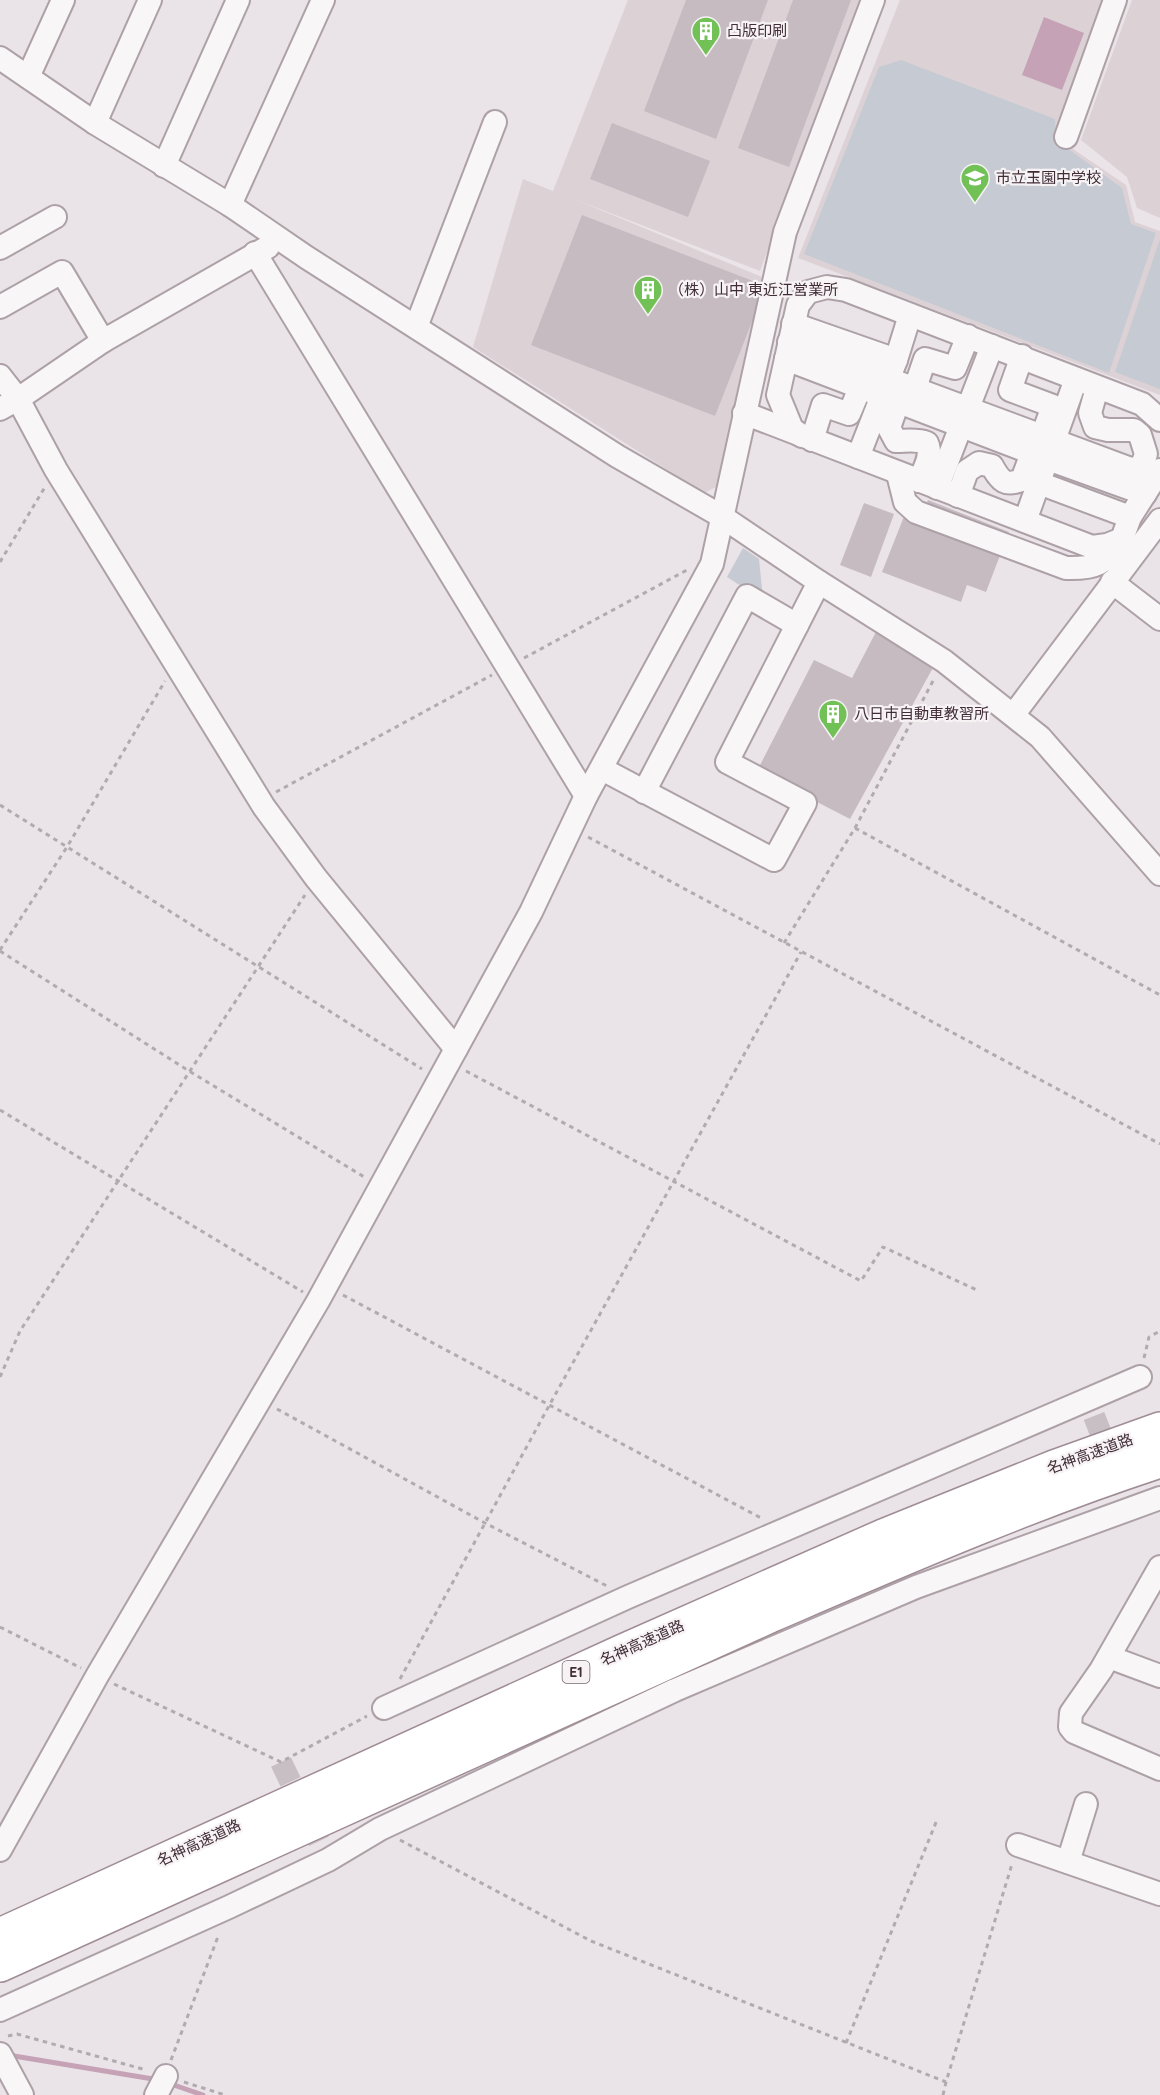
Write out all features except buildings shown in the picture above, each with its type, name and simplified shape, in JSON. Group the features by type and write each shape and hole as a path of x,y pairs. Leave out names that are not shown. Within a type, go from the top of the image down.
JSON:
{"highway":[{"path":"883,1536 1160,1418"},
{"name":"名神高速道路","path":"0,1935 634,1646 883,1536 1054,1467 1160,1429"},
{"name":"名神高速道路","path":"0,1965 805,1601 1066,1494 1160,1461"}],"street":[{"path":"27,77 63,0"},
{"path":"95,123 150,0"},
{"path":"165,166 238,0"},
{"path":"230,205 323,0"},
{"path":"0,1850 97,1676 322,1293 531,912 586,796 711,564 785,232 873,0"},
{"path":"1066,137 1115,0"},
{"path":"0,58 95,123 230,205 306,257 617,456 721,516 819,582 944,661 1040,736 1160,874"},
{"path":"416,327 495,122"},
{"path":"0,248 55,217"},
{"path":"9,404 103,341 283,240"},
{"path":"255,254 586,796"},
{"path":"0,307 62,272 103,341"},
{"path":"807,438 792,429 778,395 798,305 808,292 827,287 846,290 1142,404 1160,420"},
{"path":"858,457 891,384 910,315"},
{"path":"915,388 925,359 955,368 968,336"},
{"path":"789,342 819,373 860,388 891,384 915,388 964,417"},
{"path":"789,342 964,417 1044,448 1153,481"},
{"path":"928,485 964,417 992,345"},
{"path":"1022,357 1010,390 1053,406 1039,483 1025,521"},
{"path":"807,438 819,373"},
{"path":"0,376 9,404 56,470 260,800 448,1064"},
{"path":"1076,379 1044,448 1022,480 1012,484 1005,483 998,477 992,466 979,463 967,471 928,485 906,502 916,512 1066,568 1082,569 1100,564 1112,555 1122,539 1130,517 1153,481"},
{"path":"891,384 889,428 896,441 910,442 919,439 927,443 930,449 928,485"},
{"path":"807,438 823,405 849,414 860,388"},
{"path":"1097,388 1090,414 1095,427 1108,430 1134,430 1140,435 1145,446 1146,454 1143,463 1134,471"},
{"path":"744,413 1092,547 1107,545 1122,539"},
{"path":"1044,448 1134,471 1153,481"},
{"path":"1039,483 1130,517"},
{"path":"1014,714 1112,582 1155,535"},
{"path":"602,769 774,860 805,803 727,762 819,582"},
{"path":"1112,582 1160,619"},
{"path":"644,792 747,596 798,625"},
{"path":"384,1708 628,1597 784,1530 1090,1408 1140,1377"},
{"path":"0,2010 229,1907 328,1860 380,1829 675,1690 1128,1500 1160,1498"},
{"path":"1160,1567 1101,1670 1076,1704 1071,1713 1070,1727 1074,1732 1160,1769"},
{"path":"1108,1657 1160,1676"},
{"path":"1068,1862 1086,1804"},
{"path":"1018,1845 1160,1894"},
{"path":"1,2045 22,2095"}],"path":[{"path":"0,562 56,470"},
{"path":"260,800 694,566"},
{"path":"784,943 855,828 944,661"},
{"path":"175,664 67,847 0,951 189,1071 381,1186"},
{"path":"0,805 67,847 448,1064 861,1281 883,1247 979,1291"},
{"path":"571,828 1160,1144"},
{"path":"855,828 1160,995"},
{"path":"0,1377 20,1331 119,1183 189,1071 316,878"},
{"path":"0,1627 97,1676 281,1762 384,1708 801,952"},
{"path":"0,1110 119,1183 322,1293 550,1404 784,1530"},
{"path":"1140,1377 1149,1337 1160,1331"},
{"path":"260,1399 485,1523 628,1597"},
{"path":"846,2043 937,1820"},
{"path":"380,1829 591,1941 946,2082"},
{"path":"943,2095 1018,1845"},
{"path":"161,2085 229,1907"},
{"path":"1,2045 17,2034 161,2085 225,2095"}],"shaded area":[{"path":"628,0 859,0 760,271 574,199 762,277 716,487 704,493 473,347 523,179 553,191"},
{"name":"市立玉園中学校","path":"900,0 1126,0 1073,149 1126,185 1135,222 1160,231 1160,395 798,258"},
{"path":"1132,0 1160,0 1160,218 1137,208 1127,177 1081,140"},
{"path":"1044,17 1084,33 1062,90 1022,75"},
{"name":"市立玉園中学校","path":"901,60 1055,119 1056,140 1122,188 1131,224 1156,233 1109,373 804,254 879,67"},
{"path":"1160,239 1160,389 1115,372"},
{"path":"743,548 759,559 763,600 727,577"}],"waterway":[{"path":"9,2053 14,2056 159,2080"},
{"path":"168,2083 203,2095"}],"tunnel":[{"path":"1094,1416 1124,1492"},
{"path":"281,1762 328,1860"}],"place":[{"name":"凸版印刷","path":"706,56"},
{"name":"市立玉園中学校","path":"975,204"},
{"name":"（株）山中 東近江営業所","path":"648,316"},
{"name":"八日市自動車教習所","path":"833,740"}]}
